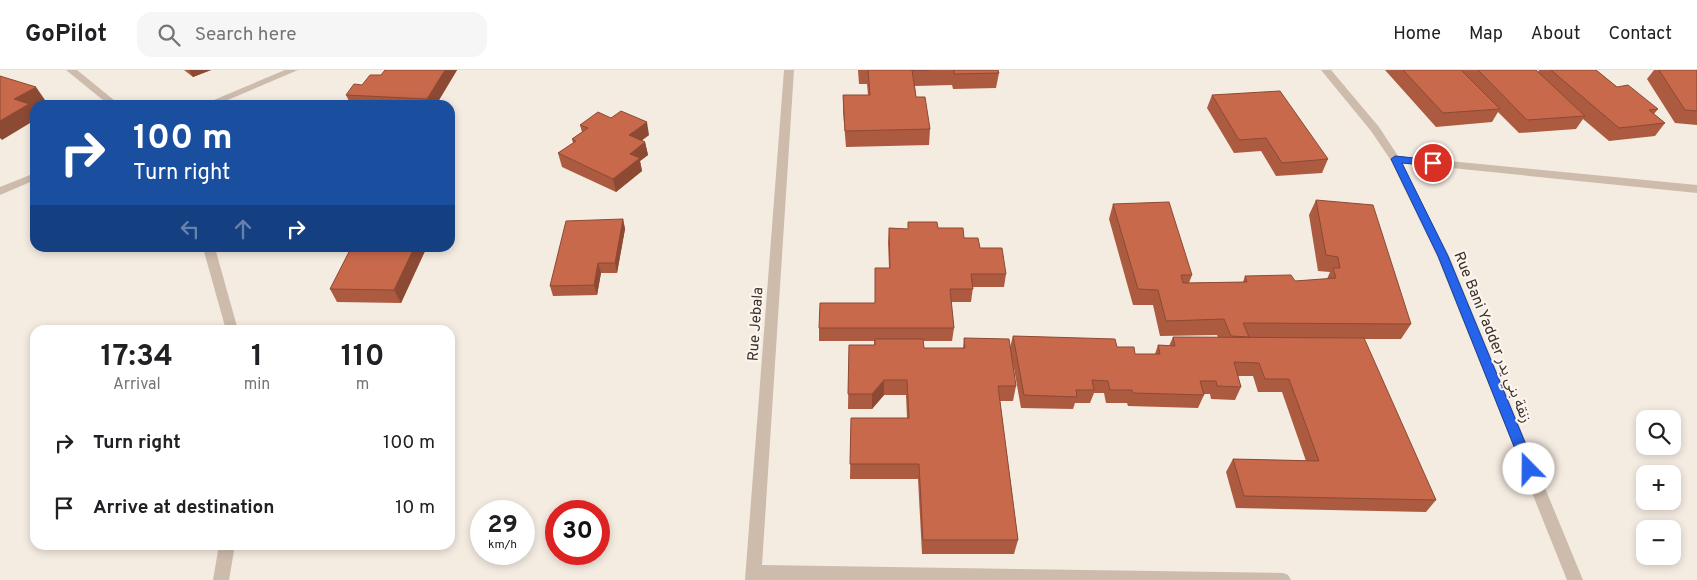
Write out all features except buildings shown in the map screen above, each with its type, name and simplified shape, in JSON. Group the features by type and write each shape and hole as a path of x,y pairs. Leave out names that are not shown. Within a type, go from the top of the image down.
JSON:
{"street":[{"path":"71,70 109,100"},
{"path":"218,100 293,70"},
{"name":"Rue Jebala","path":"753,576 789,70"},
{"name":"Rue Bani Yadder زنقة بني يدر","path":"1326,70 1365,115 1395,159 1443,256 1574,580"},
{"path":"1395,159 1697,189"},
{"path":"0,191 30,178"},
{"path":"210,252 231,325"},
{"path":"221,580 226,550"},
{"path":"753,576 1283,580"}],"route":[{"path":"1433,163 1395,159 1443,256 1529,469"}]}
